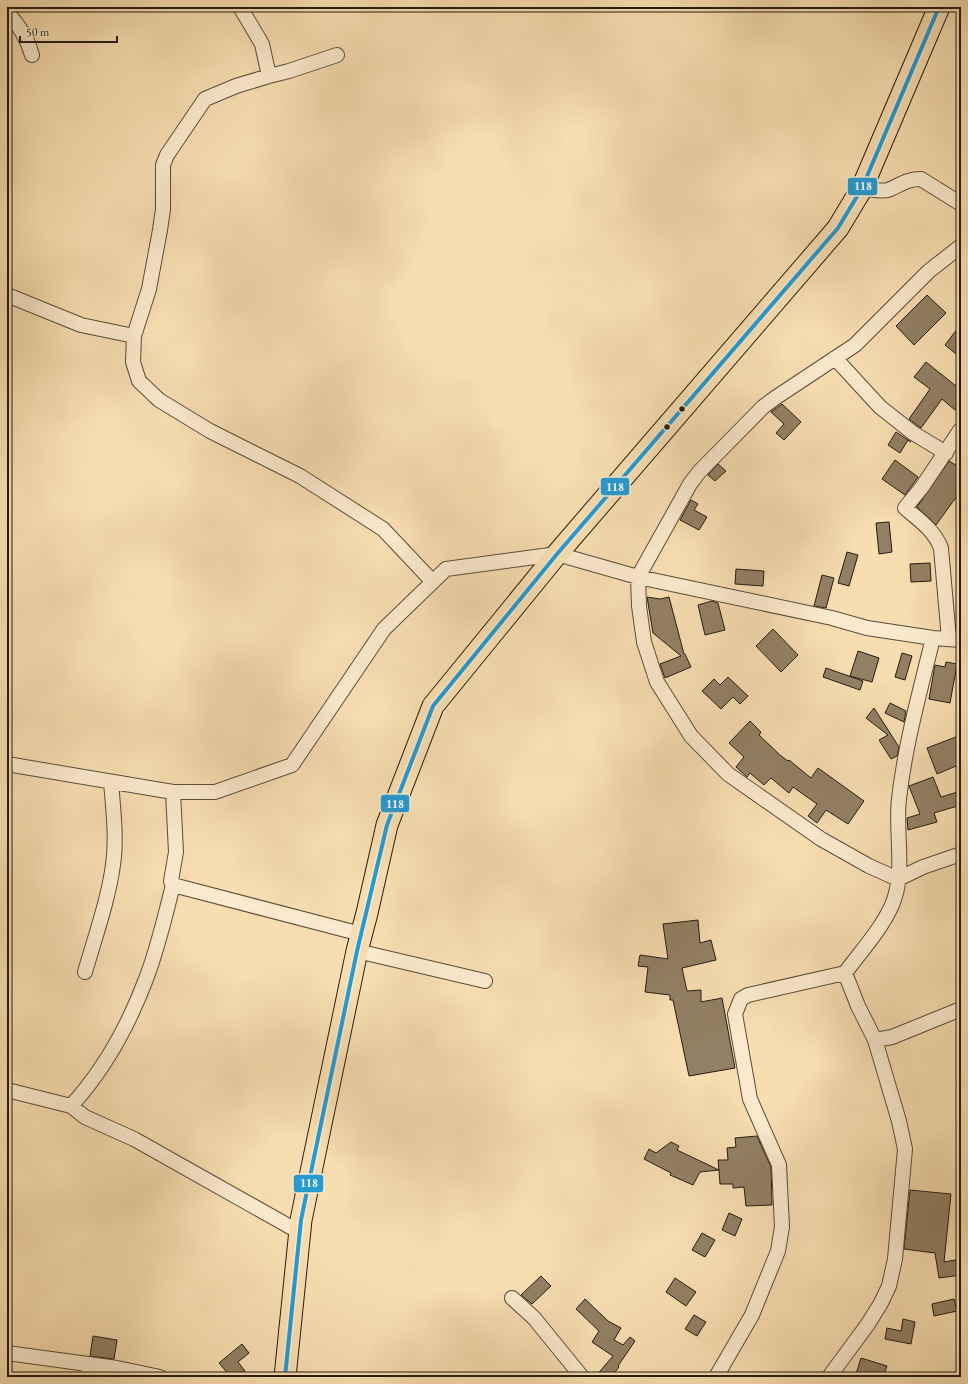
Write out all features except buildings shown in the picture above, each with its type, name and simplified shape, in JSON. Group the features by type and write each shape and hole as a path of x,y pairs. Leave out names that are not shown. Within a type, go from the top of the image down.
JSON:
{"highway":[{"path":"285,1377 301,1220 359,943 387,825 433,706 557,554 838,228 862,188 939,7"}],"street":[{"path":"240,7 262,44 269,76"},
{"path":"7,12 19,25 28,40 32,55"},
{"path":"337,55 289,71 236,86 205,99 167,155 163,165 163,209 149,289 134,336 133,362 139,381 159,400 210,431 300,476 383,529 433,582"},
{"path":"862,188 880,191 888,190 903,181 921,178 961,204"},
{"path":"961,246 929,271 855,345 763,407 699,472 690,484 638,577 639,606 644,642 657,682 692,736 728,774 821,840 868,866 898,879 923,867 961,854"},
{"path":"7,295 81,325 134,336"},
{"path":"835,358 880,407 913,433 946,453"},
{"path":"7,764 174,792 215,792 292,765 384,629 446,569 557,554 638,577 832,618 868,628 955,640 941,548 931,530 905,508 922,487 961,429"},
{"path":"716,1377 752,1315 778,1251 782,1227 779,1165 750,1099 735,1014 741,999 748,995 845,973 884,921 893,904 898,879 899,800 907,746 933,638"},
{"path":"85,972 100,921 113,864 114,828 111,782"},
{"path":"71,1106 93,1080 130,1017 146,978 173,885 171,881 176,852 174,792"},
{"path":"173,885 485,981"},
{"path":"829,1377 841,1358 868,1324 881,1303 889,1286 895,1259 905,1149 899,1121 875,1040 858,1006 845,973"},
{"path":"875,1040 892,1037 961,1009"},
{"path":"7,1090 71,1106 85,1117 134,1139 300,1233"},
{"path":"512,1298 534,1318 582,1377"},
{"path":"7,1353 88,1370 160,1377"}],"transit line":[{"name":"118","path":"285,1377 301,1220 357,951 387,825 433,706 557,554 838,228 862,188 939,7"}]}
